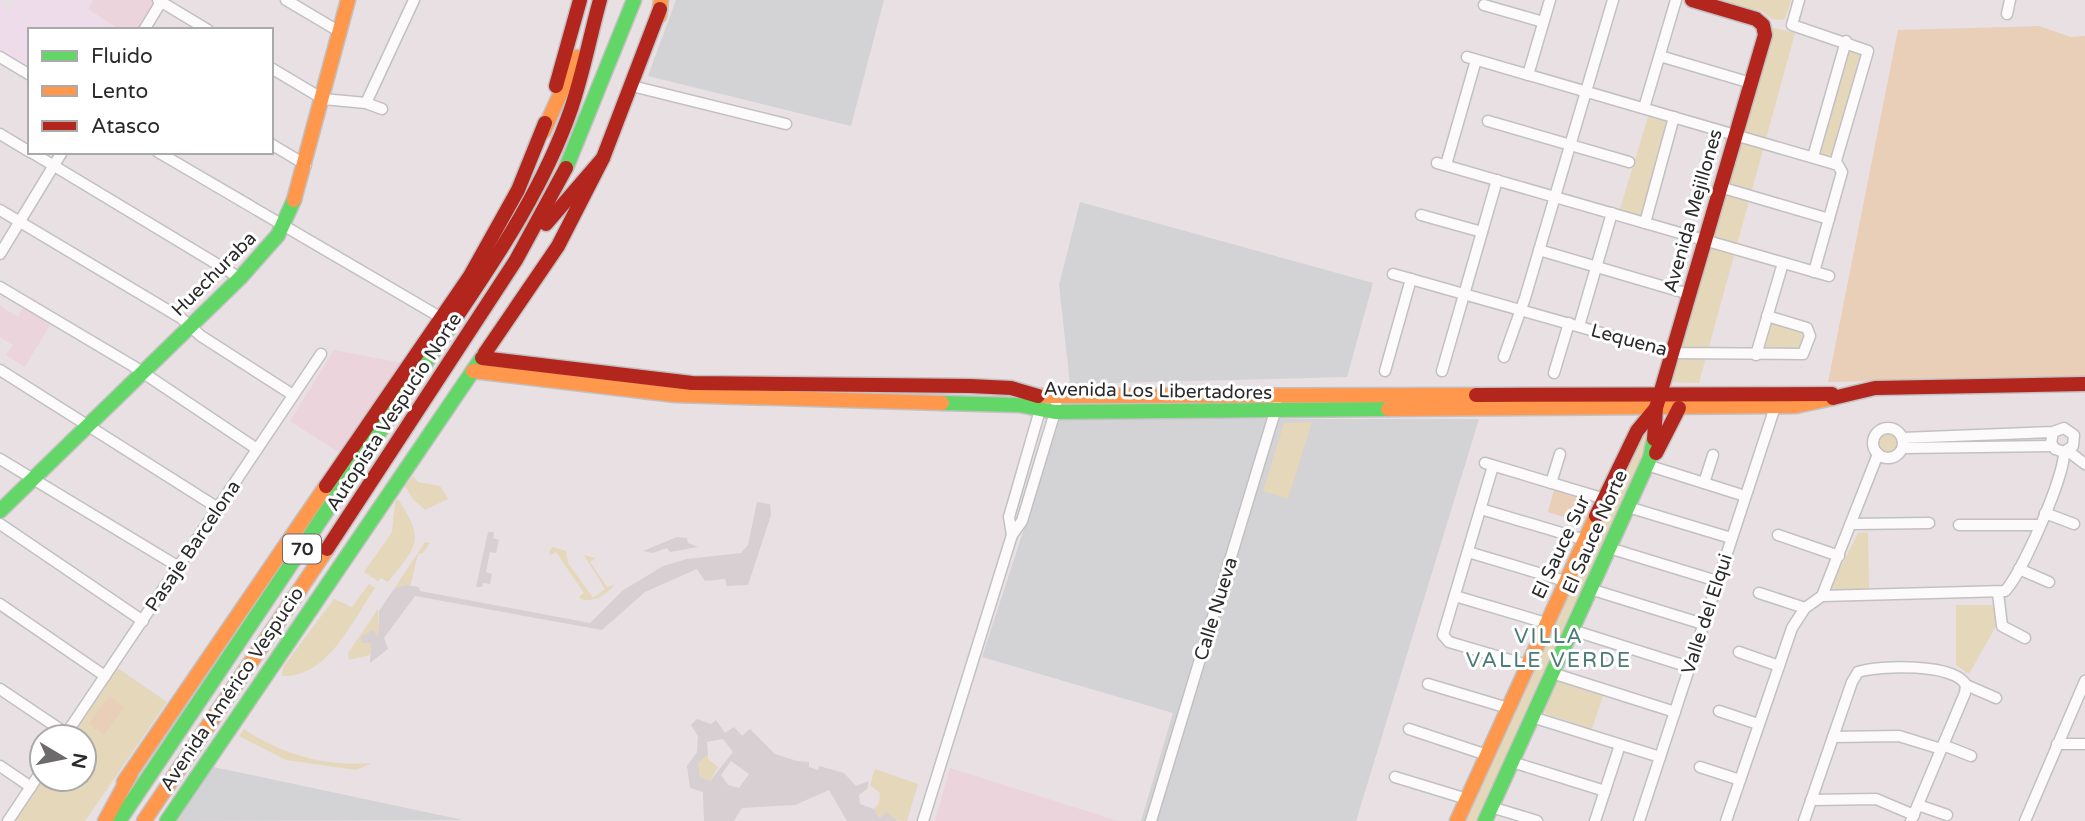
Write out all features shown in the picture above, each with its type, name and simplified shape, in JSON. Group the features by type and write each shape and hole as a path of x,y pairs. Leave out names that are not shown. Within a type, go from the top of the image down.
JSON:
{"main road":[{"name":"Huechuraba","path":"0,511 240,278 282,228 306,165 348,0"},
{"name":"Avenida Américo Vespucio","path":"97,821 487,248 518,190 543,132 580,0"},
{"name":"Autopista Vespucio Norte","path":"119,821 511,235 561,134 586,60 600,0"},
{"name":"Autopista Vespucio Norte","path":"144,821 281,620 516,260 575,152 634,0"},
{"name":"Avenida Américo Vespucio","path":"167,821 558,246 603,158 659,16 662,0"},
{"name":"Avenida Mejillones","path":"1656,408 1765,35 1763,25 1756,19 1692,0"},
{"path":"543,132 595,18"},
{"path":"516,260 603,158"},
{"name":"Avenida Los Libertadores","path":"477,365 675,395 1019,405 1775,407 1806,405 1842,394 1887,387 2085,384"},
{"name":"Avenida Los Libertadores","path":"1277,405 1660,393 1842,394"},
{"name":"El Sauce Norte","path":"1488,814 1648,462 1656,425 1656,408"},
{"name":"El Sauce Sur","path":"1457,821 1565,581 1637,431 1656,408"},
{"path":"1648,462 1659,449 1679,408"},
{"path":"105,821 130,775"}],"street":[{"path":"286,0 340,32"},
{"path":"366,103 414,0"},
{"path":"1528,75 1550,0"},
{"path":"1504,357 1539,250 1613,0"},
{"path":"1644,108 1676,0"},
{"path":"1799,0 1792,25 1867,49 1835,164"},
{"path":"2007,14 2009,0"},
{"path":"145,28 159,1 205,28"},
{"path":"1484,5 1543,22"},
{"path":"1813,157 1846,41"},
{"path":"1660,56 1751,83"},
{"path":"0,57 28,74"},
{"path":"1814,272 1842,172 1835,164 1471,58 1442,164 1612,214 1705,240 1783,263 1814,272 1829,276"},
{"path":"273,69 323,99 366,103 382,109"},
{"path":"632,86 786,124"},
{"path":"1645,223 1674,117"},
{"path":"1488,121 1629,162"},
{"path":"0,134 28,151"},
{"path":"273,145 306,165"},
{"path":"33,154 240,278"},
{"path":"0,254 61,154"},
{"path":"161,154 282,228 440,317"},
{"path":"1442,371 1497,180"},
{"path":"1720,187 1829,219"},
{"path":"0,210 190,326 293,395"},
{"path":"1554,373 1597,267 1612,214"},
{"path":"1421,215 1482,232"},
{"path":"1539,250 1689,294"},
{"path":"1756,355 1783,263"},
{"name":"Lequena","path":"1393,274 1672,352 1798,356 1806,349 1810,336 1807,328 1768,316"},
{"path":"1385,371 1411,279"},
{"path":"0,287 142,373 257,449"},
{"name":"Pasaje Barcelona","path":"73,723 321,354"},
{"path":"0,370 218,508"},
{"path":"923,821 1012,535 1009,517 1049,404"},
{"name":"Calle Nueva","path":"1151,821 1277,405"},
{"name":"Valle del Elqui","path":"1639,821 1775,407"},
{"path":"1822,596 1998,593 2007,589 2045,513 2063,468 2066,452 2075,443 2072,431 2064,428 2053,432 1903,443 1892,458 1878,454"},
{"path":"1726,821 1796,621 1805,608 1822,596 1853,524 1878,454 1874,446 1878,432 1892,429 1903,443"},
{"path":"2052,446 2053,432"},
{"path":"1903,443 2052,446 2085,464"},
{"path":"1551,483 1560,454"},
{"path":"1704,483 1713,454"},
{"path":"0,459 179,567"},
{"path":"1648,462 1745,496"},
{"path":"1527,665 1446,640 1443,635 1481,509 1489,464 1605,499"},
{"path":"1628,507 1731,538"},
{"path":"1481,509 1585,540"},
{"path":"2045,513 2074,524"},
{"path":"1853,524 1929,523"},
{"path":"0,524 143,621"},
{"path":"1959,525 2039,525"},
{"path":"1778,535 1839,556"},
{"path":"1609,548 1717,581"},
{"path":"1468,552 1565,581"},
{"path":"2019,569 2049,582"},
{"path":"1590,589 1703,624"},
{"path":"1759,593 1805,608"},
{"path":"1998,593 2002,626 2025,638"},
{"path":"1455,596 1546,623"},
{"path":"0,604 105,676"},
{"path":"1572,630 1689,667"},
{"path":"1739,652 1779,666"},
{"path":"1804,821 1856,674 1865,670 1931,668 1957,675 1966,685 1996,698"},
{"path":"1552,673 1675,712"},
{"path":"2025,821 2085,681"},
{"path":"1428,684 1508,708"},
{"path":"1914,814 1966,685"},
{"path":"0,689 48,723"},
{"path":"1719,711 1758,724"},
{"path":"1532,717 1660,757"},
{"path":"1409,729 1487,755"},
{"path":"1833,737 1899,736 1971,756"},
{"path":"2057,744 2085,744"},
{"path":"1595,821 1620,745"},
{"path":"1512,762 1605,791"},
{"path":"0,766 28,785"},
{"path":"1700,767 1740,780"},
{"path":"1395,777 1467,799"},
{"path":"8,821 28,791"},
{"path":"1811,800 1876,799 1914,814 1947,815"},
{"path":"1488,814 1537,821"}],"shaded area":[{"path":"15,0 90,0 92,2 88,10 118,28 28,28 28,69 0,52 0,3 9,9"},
{"path":"93,0 153,0 140,28 118,28 88,9"},
{"path":"676,0 884,0 851,126 648,76"},
{"path":"1720,0 1791,1 1784,20 1772,19 1762,11"},
{"path":"2039,26 2071,37 2085,36 2085,377 1828,382 1898,30"},
{"path":"1770,27 1795,33 1699,383 1668,382"},
{"path":"1859,47 1863,58 1831,160 1819,154 1847,51"},
{"path":"1649,114 1668,120 1643,216 1619,212"},
{"path":"1080,202 1373,283 1347,377 1070,384 1059,285"},
{"path":"0,306 18,317 24,306 51,323 25,367 6,355 13,345 0,337"},
{"path":"1770,322 1806,332 1801,350 1763,349"},
{"path":"334,350 402,363 340,453 290,421"},
{"path":"1060,419 1479,419 1356,821 1141,821 1173,713 982,657"},
{"path":"1312,422 1288,499 1263,491 1284,423"},
{"path":"1648,426 1650,436 1642,460 1607,544 1478,821 1461,821 1639,433"},
{"path":"1888,431 1897,434 1900,443 1897,452 1888,455 1879,452 1876,443 1879,434"},
{"path":"413,476 418,482 440,486 448,499 425,510 413,499 405,486"},
{"path":"1554,490 1590,500 1583,523 1548,512"},
{"path":"398,499 412,524 414,542 406,559 388,582 381,578 378,581 364,572 392,532 395,502"},
{"path":"757,502 770,504 771,515 748,585 727,586 725,579 705,581 697,569 645,592 602,630 415,596 384,638 388,649 370,663 371,643 362,643 361,637 373,630 378,637 379,611 394,589 406,585 419,587 420,591 590,623 622,591 663,566 687,559 741,553 748,545"},
{"path":"488,532 494,532 493,538 499,540 496,553 490,552 486,572 492,574 490,584 483,583 482,587 476,587"},
{"path":"1868,532 1869,590 1830,589 1858,533"},
{"path":"677,537 687,538 688,543 698,547 670,552 667,548 653,553 643,551"},
{"path":"425,542 430,543 423,553 418,554 410,587 394,589"},
{"path":"552,547 566,551 568,563 593,598 605,589 584,555 595,558 590,562 607,587 614,585 599,597 591,600 581,599 579,597 584,593 556,552 551,555 549,552"},
{"path":"369,584 375,588 348,631 326,658 313,668 282,676 283,667 334,599 352,607"},
{"path":"1956,605 1996,605 1996,626 1969,674 1956,665"},
{"path":"378,609 378,638 366,641 371,643 370,655 349,660 348,653"},
{"path":"116,667 167,702 85,821 9,821 31,793 98,793 98,723 77,723"},
{"path":"1556,676 1604,693 1592,729 1544,713"},
{"path":"109,696 124,707 104,735 98,731 98,723 90,723"},
{"path":"697,719 711,724 716,720 725,733 734,727 742,736 750,729 775,754 809,762 809,767 818,770 819,766 844,773 856,786 869,781 867,789 859,795 860,804 874,809 880,819 886,812 897,821 847,821 829,790 795,805 742,808 734,821 704,821 703,792 690,788 687,766 697,752 698,736 691,725","holes":["723,739 733,752 710,781 700,777 698,763 708,754 707,742","731,761 749,774 739,788 728,785 721,775"]},
{"path":"244,729 274,746 305,757 338,763 372,763 356,770 286,760 239,736"},
{"path":"708,754 708,759 718,767 710,781 700,777 698,763"},
{"path":"209,766 463,820 177,821"},
{"path":"950,768 1118,821 935,821"},
{"path":"875,769 918,784 907,821 880,819 874,809 879,803 880,793 870,785"}],"traffic: fast":[{"path":"566,168 634,0"},
{"path":"0,511 240,278 278,235 294,200"},
{"path":"119,821 457,316"},
{"path":"167,821 485,353"},
{"path":"942,403 1019,405 1055,412 1388,409"},
{"path":"1485,821 1650,458 1654,439"}],"traffic: slow":[{"path":"294,200 348,0"},
{"path":"659,16 661,0"},
{"path":"543,132 577,57"},
{"path":"473,371 675,395 942,403"},
{"path":"1038,396 1476,395"},
{"path":"1388,409 1796,406 1833,398"},
{"path":"124,782 326,486"},
{"path":"1457,821 1596,516"},
{"path":"144,821 327,549"},
{"path":"105,821 130,775"}],"traffic: jam":[{"path":"556,86 580,0"},
{"path":"457,316 506,242 548,164 575,96 600,0"},
{"path":"1654,439 1656,408 1765,35 1763,25 1756,19 1692,0"},
{"path":"485,353 558,246 603,158 660,9"},
{"path":"326,486 470,276 518,190 545,123"},
{"path":"546,224 603,158"},
{"path":"327,549 516,260 566,168"},
{"path":"482,358 692,383 970,386 1011,388 1038,396"},
{"path":"1833,398 1875,388 2085,384"},
{"path":"1476,395 1832,394"},
{"path":"1596,516 1637,431 1656,408"},
{"path":"1656,453 1679,408"}],"district":[{"name":"VILLA VALLE VERDE","path":"1549,648"}]}
